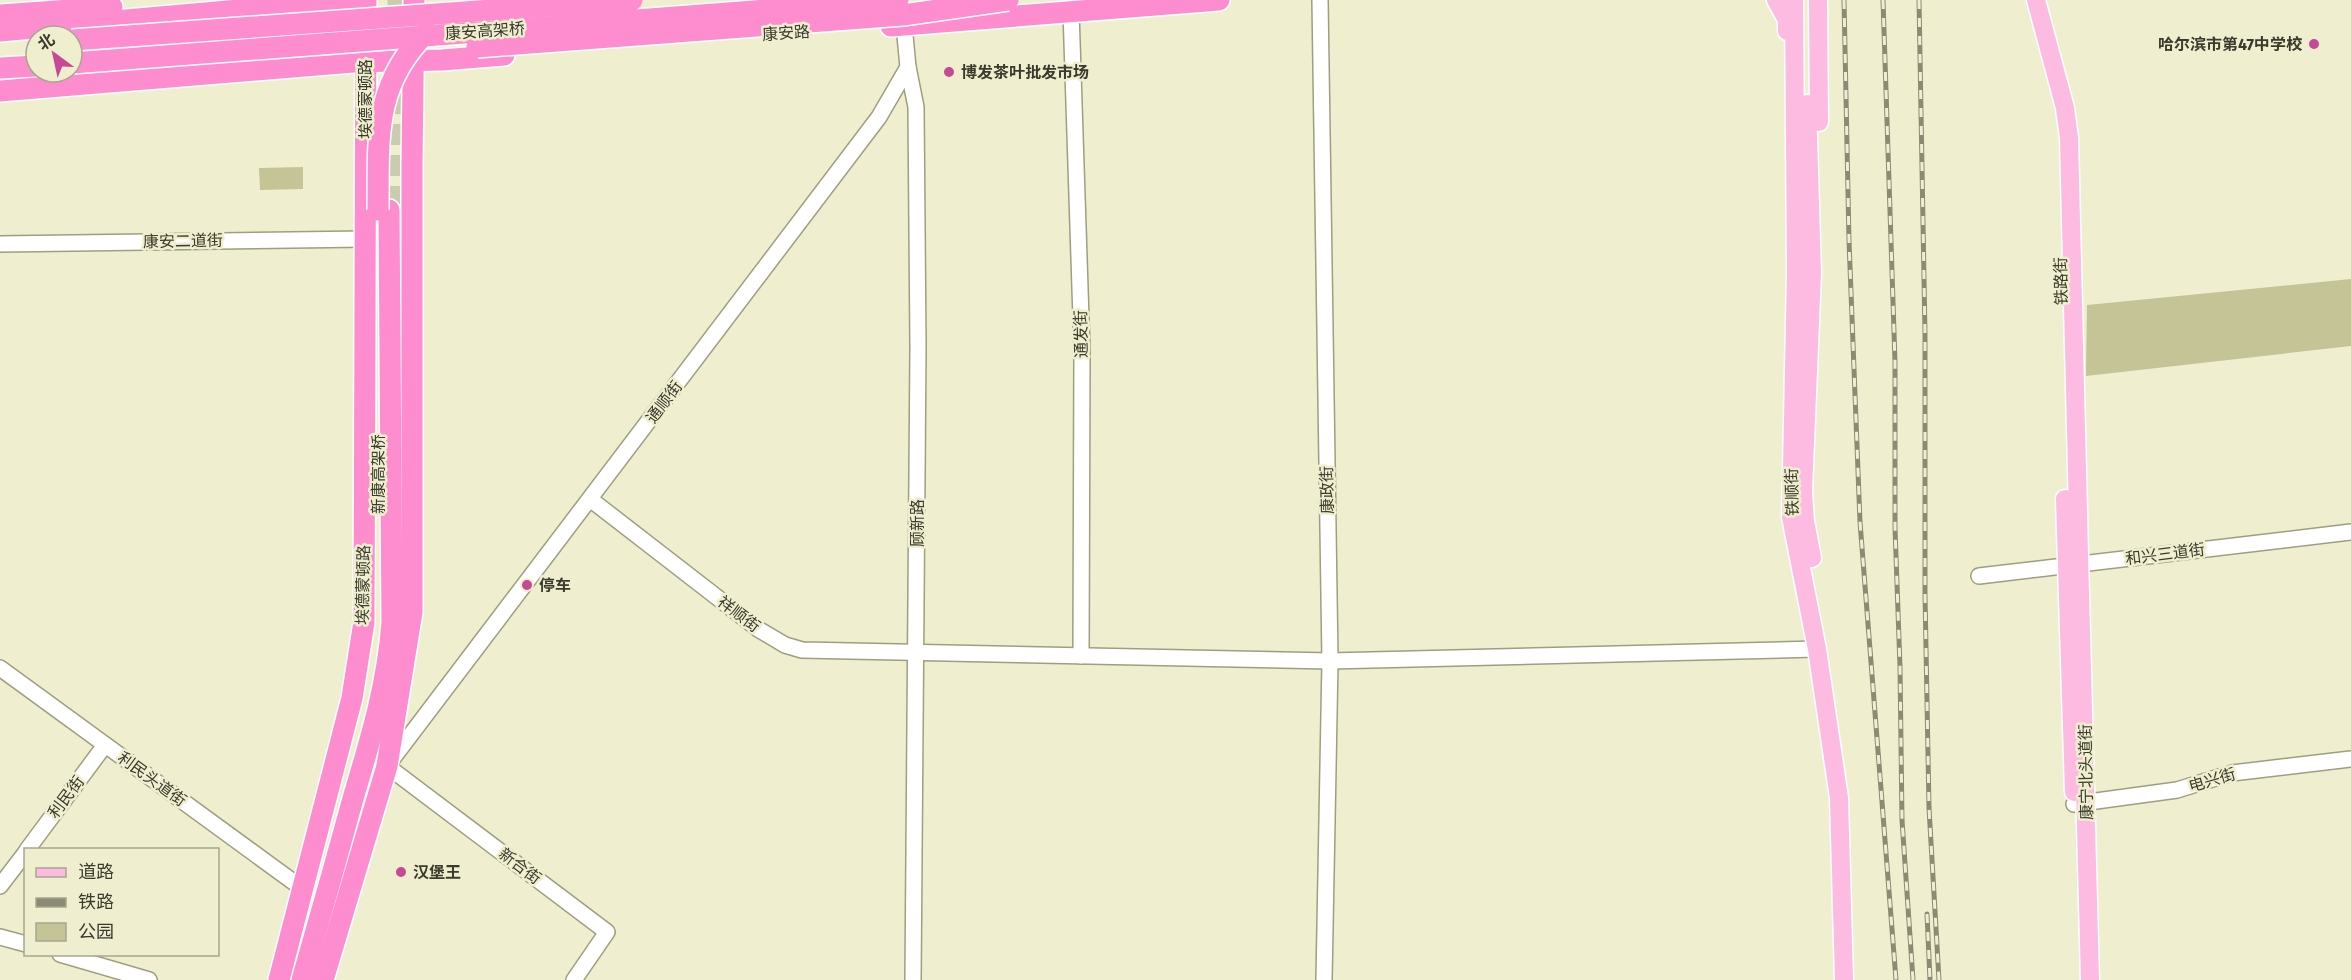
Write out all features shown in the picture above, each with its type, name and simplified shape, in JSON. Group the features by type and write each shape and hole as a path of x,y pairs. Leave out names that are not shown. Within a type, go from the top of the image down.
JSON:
{"highway":[{"path":"0,15 244,0"},
{"path":"261,0 306,3"},
{"path":"0,31 353,0"},
{"name":"埃德蒙顿路","path":"279,980 352,698 364,622 366,0"},
{"name":"埃德蒙顿路","path":"323,980 387,766 412,612 414,0"},
{"name":"新康高架桥","path":"290,980 354,753 374,662 378,617 378,210 381,116 392,80 408,53 423,35 465,5 478,0"},
{"name":"康安高架桥","path":"84,39 632,0"},
{"name":"康安高架桥","path":"84,62 900,0"},
{"path":"416,60 452,49 903,15 1008,0"},
{"name":"康安路","path":"353,62 416,60 904,25 1071,12 1138,3 1219,0"},
{"path":"0,45 24,43"},
{"path":"0,80 307,56 353,62"},
{"path":"0,91 353,62"},
{"path":"0,68 24,67"},
{"name":"埃德蒙顿路","path":"302,980 373,730 387,671 392,622 395,210 404,661"}],"main road":[{"path":"1776,0 1787,20 1790,249 1804,273"},
{"name":"铁顺街","path":"1794,0 1804,273 1791,518 1817,649 1839,798 1844,980"},
{"name":"铁顺街","path":"1804,0 1803,491 1804,511 1829,648 1851,797 1853,980"},
{"path":"1804,273 1819,245 1818,0"},
{"name":"铁路街","path":"2028,0 2044,54 2056,110 2073,565"},
{"name":"铁路街","path":"2036,0 2065,108 2068,138 2073,373 2073,565"},
{"name":"康宁北头道街","path":"2073,565 2080,803 2090,980"},
{"name":"康宁北头道街","path":"2079,980 2080,803"}],"street":[{"path":"900,0 908,67"},
{"name":"康政街","path":"1320,0 1330,661 1324,980"},
{"name":"通发街","path":"1071,12 1082,350 1081,656"},
{"name":"通顺街","path":"387,766 879,117 908,67"},
{"name":"顾新路","path":"908,67 916,107 918,347 913,980"},
{"name":"康安二道街","path":"0,244 366,239"},
{"name":"祥顺街","path":"590,499 758,629 784,645 802,650 1330,661 1817,649"},
{"name":"和兴三道街","path":"1979,576 2351,532"},
{"name":"利民头道街","path":"0,668 303,890"},
{"name":"利民街","path":"28,848 105,745"},
{"name":"电兴街","path":"2080,803 2177,790 2232,773 2351,759"},
{"name":"新合街","path":"387,766 606,932 574,980"},
{"name":"利民街","path":"0,886 24,854"},
{"path":"0,937 24,943"},
{"path":"67,956 149,980"}],"green space":[{"path":"303,167 303,189 260,190 259,168"},
{"path":"2351,279 2351,346 2086,376 2087,305"}],"tunnel":[{"path":"398,0 400,210"}],"railway":[{"path":"1844,0 1849,241 1860,522 1896,980"},
{"path":"1883,0 1895,362 1895,528 1902,820 1913,980"},
{"path":"1919,0 1925,334 1925,594 1929,808 1939,980"},
{"path":"1927,914 1930,980"}],"place":[{"name":"哈尔滨市第47中学校","path":"2314,44"},
{"name":"博发茶叶批发市场","path":"949,72"},
{"name":"停车","path":"527,585"},
{"name":"汉堡王","path":"401,872"}]}
